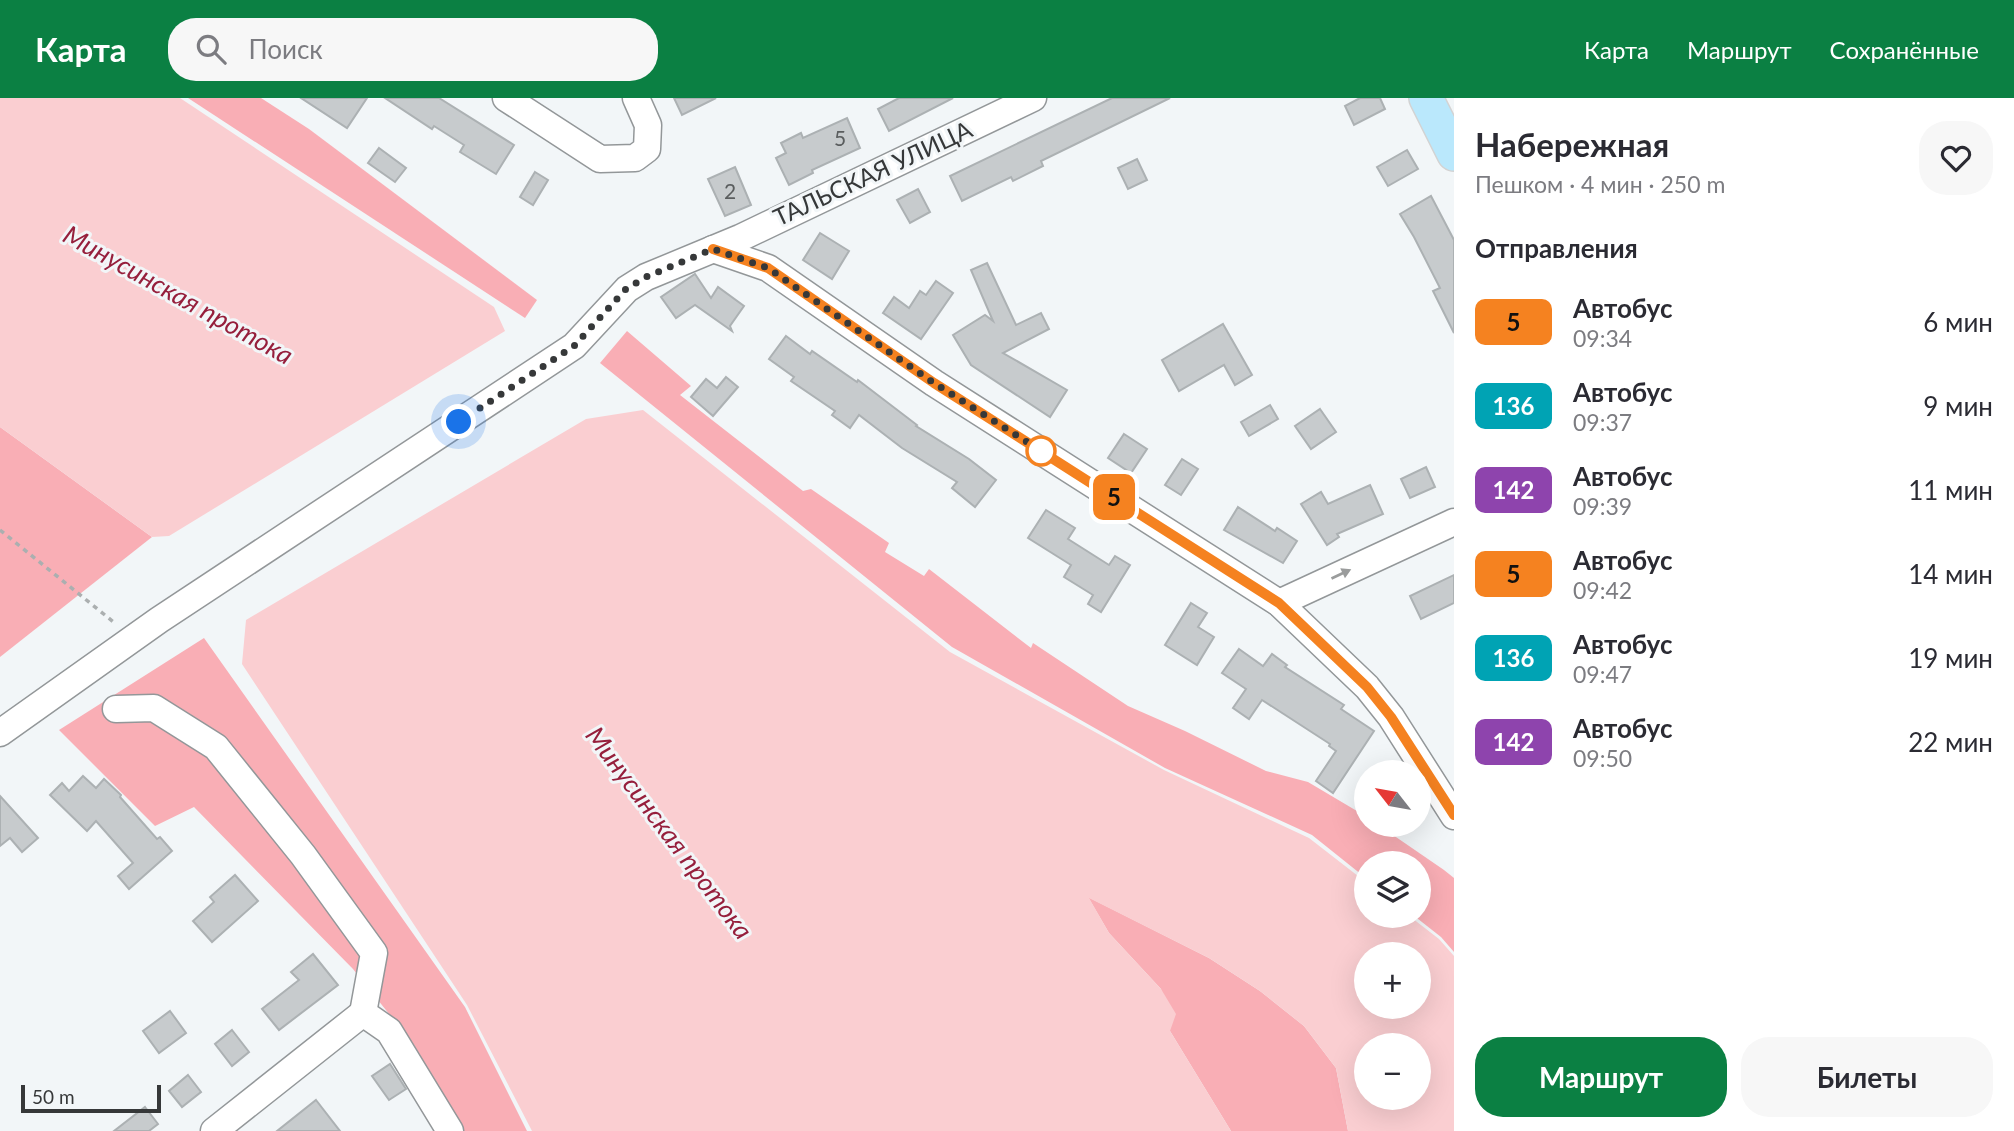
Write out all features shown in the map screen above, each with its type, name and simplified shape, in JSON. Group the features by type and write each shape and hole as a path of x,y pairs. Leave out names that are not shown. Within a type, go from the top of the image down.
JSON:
{"main road":[{"path":"1426,98 1454,154"}],"street":[{"path":"506,98 600,159 635,158 647,149 648,125 636,98"},
{"name":"ТАЛЬСКАЯ УЛИЦА","path":"0,733 159,620 574,346 626,289 646,277 713,249 1033,98"},
{"path":"767,224 768,268"},
{"path":"713,249 768,268 934,383 1279,603 1367,687 1391,717 1454,816"},
{"path":"1279,603 1454,522"},
{"path":"116,709 154,708 216,747 303,855 374,953 363,1013 214,1131"},
{"path":"363,1013 389,1031 450,1131"}],"path":[{"path":"0,530 134,638"}],"shaded area":[{"path":"188,98 261,98 309,129 537,300 525,318"},
{"path":"627,331 691,386 680,395 803,491 811,489 889,543 885,552 924,576 929,569 1031,648 1033,643 1128,706 1266,771 1308,782 1354,809 1354,837 1396,837 1416,851 1354,851 1354,869 1312,835 1165,768 952,647 600,363"},
{"path":"0,427 152,537 0,657"},
{"path":"204,638 465,1007 527,1131 464,1131 414,1045 353,969 194,807 155,826 59,730"},
{"path":"1431,861 1454,878 1454,952 1430,928"},
{"path":"1088,897 1209,958 1260,991 1304,1026 1336,1068 1348,1131 1231,1131 1170,1031 1161,989 1109,933"}],"water":[{"name":"Минусинская протока","path":"0,98 180,98 494,307 505,331 169,536 152,537 0,427"},
{"name":"Минусинская протока","path":"643,410 950,652 1164,770 1309,838 1354,873 1354,928 1425,928 1439,939 1454,956 1454,1131 1348,1131 1336,1068 1304,1026 1260,991 1209,958 1089,898 1109,933 1161,989 1176,1014 1170,1031 1231,1131 532,1131 467,1005 242,664 246,620 586,419"}],"building":[{"path":"301,98 367,98 347,128"},
{"path":"385,98 439,98 514,145 496,174 460,152 464,145 434,126 432,129"},
{"path":"674,98 716,98 682,115"},
{"path":"899,98 953,98 889,131 878,109"},
{"path":"1112,98 1170,98 1041,161 1043,166 1013,181 1011,177 962,201 950,176"},
{"path":"1360,98 1380,98 1385,109 1354,125 1345,106"},
{"path":"847,118 860,148 812,170 813,173 789,185 776,158 786,153 781,143 801,133 803,138"},
{"path":"379,148 406,168 395,182 368,163"},
{"path":"1407,150 1418,169 1388,186 1377,167"},
{"path":"1137,159 1147,180 1128,189 1118,168"},
{"path":"735,167 751,205 725,216 708,179"},
{"path":"535,172 548,180 533,205 520,197"},
{"path":"918,189 930,212 910,223 897,200"},
{"path":"1431,196 1454,240 1454,333 1433,291 1440,288 1400,214"},
{"path":"820,233 849,251 832,279 803,260"},
{"path":"987,263 1016,325 1041,313 1049,329 1003,353 1067,390 1050,417 971,365 953,335 985,315 993,321 971,270"},
{"path":"695,274 711,298 718,287 744,306 730,326 732,331 695,305 676,318 661,297"},
{"path":"936,281 953,293 921,339 883,313 894,297 909,308 920,291 926,295"},
{"path":"1223,324 1252,375 1235,385 1224,365 1179,391 1162,360"},
{"path":"786,336 810,354 812,351 857,382 858,380 916,426 969,459 996,480 975,507 952,488 957,482 902,448 859,415 850,428 832,415 835,411 791,381 794,377 769,359"},
{"path":"726,377 738,387 713,416 691,397 706,379 717,388"},
{"path":"1270,405 1278,419 1249,436 1241,422"},
{"path":"1320,409 1336,432 1311,449 1295,426"},
{"path":"1124,434 1147,449 1131,473 1108,458"},
{"path":"1182,459 1198,469 1181,495 1165,485"},
{"path":"1426,467 1435,487 1410,498 1401,479"},
{"path":"1370,485 1383,514 1337,534 1339,537 1327,545 1301,504 1321,492 1328,504"},
{"path":"1238,507 1275,531 1277,528 1297,541 1283,563 1224,530"},
{"path":"1046,510 1075,528 1068,539 1109,565 1115,556 1130,565 1101,612 1088,604 1093,595 1064,577 1071,565 1028,538"},
{"path":"1454,575 1454,603 1421,619 1410,596"},
{"path":"1191,603 1207,613 1198,627 1214,637 1197,665 1165,645"},
{"path":"1239,649 1263,666 1272,654 1287,665 1285,667 1344,705 1341,709 1374,731 1333,793 1316,781 1336,751 1330,744 1262,700 1249,719 1233,708 1246,689 1222,673"},
{"path":"83,776 96,788 104,779 121,795 157,839 160,837 172,851 129,889 118,876 133,863 96,821 87,831 50,795 62,783 69,791"},
{"path":"0,796 38,838 22,852 10,838 0,846"},
{"path":"235,875 258,901 212,942 193,921 214,902 210,897"},
{"path":"313,954 338,985 279,1030 262,1009 299,980 291,972"},
{"path":"170,1011 186,1033 159,1053 143,1031"},
{"path":"232,1030 249,1052 232,1066 215,1044"},
{"path":"390,1064 406,1089 389,1100 372,1076"},
{"path":"188,1075 201,1092 182,1107 169,1091"},
{"path":"316,1100 340,1131 277,1131"},
{"path":"145,1107 158,1124 149,1131 114,1131"}],"bus line":[{"name":"5","path":"713,249 768,268 934,383 1279,603 1367,687 1391,717 1454,815"}],"route":[{"path":"459,422 574,346 626,289 646,277 713,249 768,268 934,383 1049,456 1041,451"}]}
